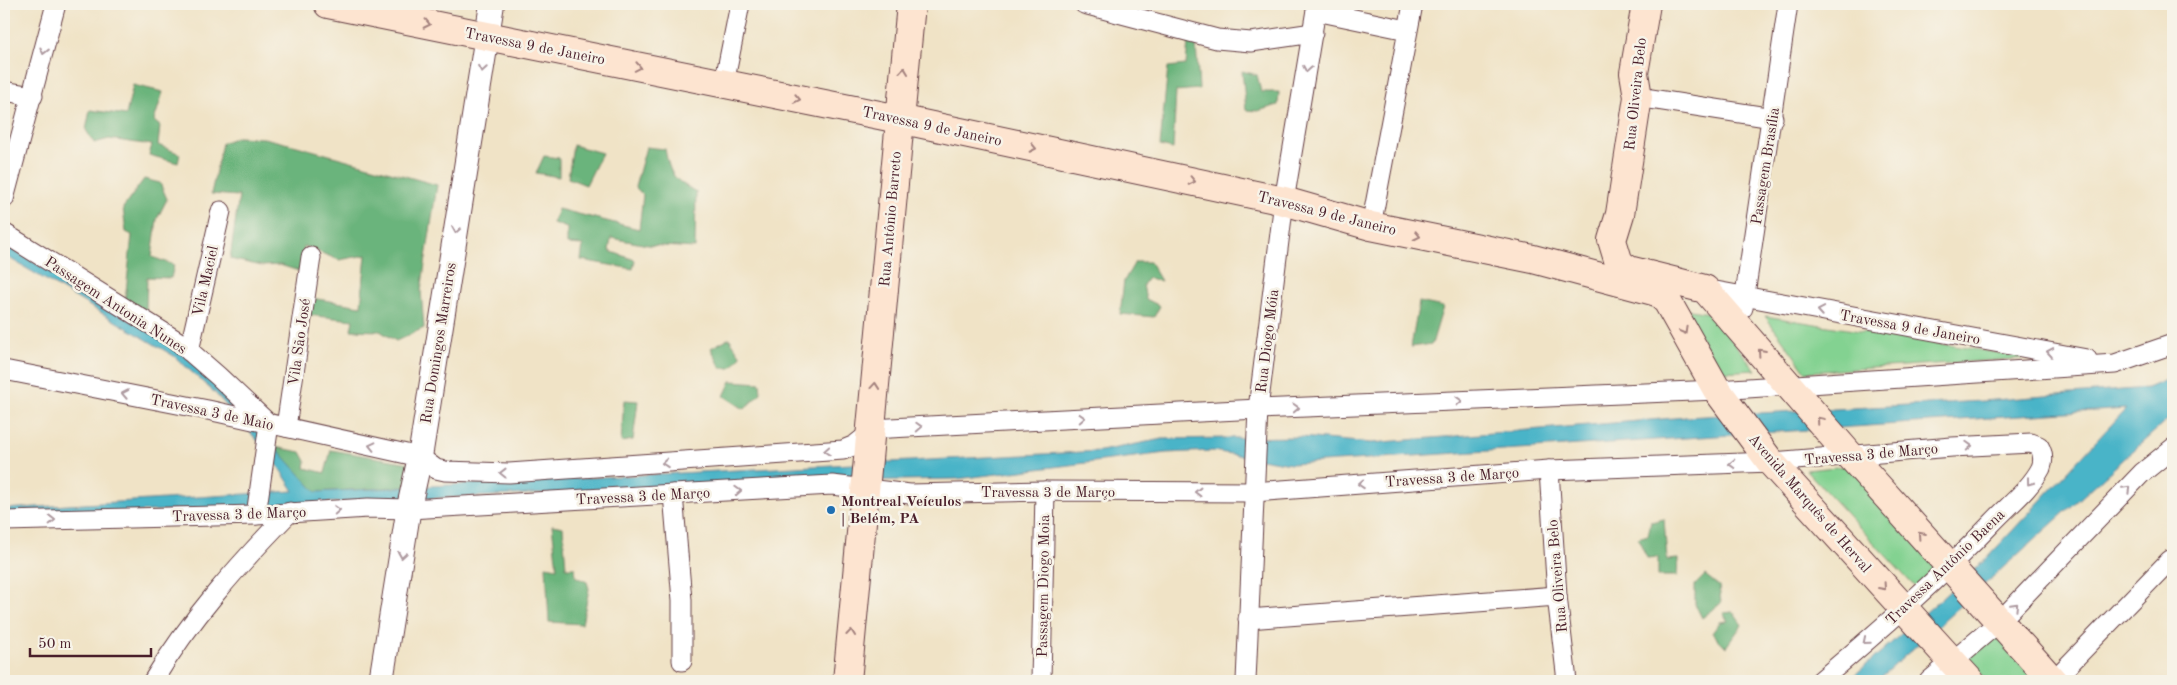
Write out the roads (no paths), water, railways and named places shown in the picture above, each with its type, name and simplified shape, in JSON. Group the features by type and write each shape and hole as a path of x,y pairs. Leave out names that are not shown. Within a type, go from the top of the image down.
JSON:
{"main road":[{"name":"Travessa 9 de Janeiro","path":"328,4 899,119 1284,201 1371,226 1533,259"},
{"name":"Rua Antônio Barreto","path":"847,681 911,4"},
{"name":"Rua Oliveira Belo","path":"1646,4 1634,73 1638,97 1620,214 1612,240 1619,263 1628,270 1705,289"},
{"name":"Rua Oliveira Belo","path":"1533,259 1591,258 1600,254 1620,214"},
{"name":"Avenida Marquês de Herval","path":"1533,259 1657,292 1667,301 1718,392 1770,461 1970,681"},
{"path":"1705,289 1849,454 2053,681"}],"street":[{"path":"4,199 56,4"},
{"name":"Rua Domingos Marreiros","path":"381,681 409,508 419,461 492,4"},
{"path":"724,84 740,4"},
{"path":"1084,4 1217,39 1252,42 1313,33"},
{"path":"1371,226 1413,4"},
{"name":"Passagem Brasília","path":"1740,328 1773,118 1788,4"},
{"path":"1316,7 1407,30"},
{"name":"Rua Diogo Móia","path":"1246,681 1258,413 1284,201 1316,7"},
{"path":"4,90 33,96"},
{"path":"1638,97 1773,118"},
{"name":"Vila Maciel","path":"189,351 221,211"},
{"name":"Passagem Antonia Nunes","path":"4,233 179,342 218,376 268,432"},
{"name":"Vila São José","path":"258,505 268,432 311,257"},
{"name":"Travessa 9 de Janeiro","path":"1705,289 2115,364"},
{"path":"870,432 1718,392 2115,364 2173,344"},
{"name":"Travessa 3 de Maio","path":"4,370 208,410 268,432 419,461"},
{"name":"Travessa 3 de Março","path":"419,461 445,471 509,473 843,450 855,445 870,432"},
{"name":"Travessa 3 de Março","path":"4,521 258,505 290,512 409,508 832,485 866,487 910,494 1254,483 1770,461 1849,454 2031,443"},
{"name":"Travessa Antônio Baena","path":"1820,681 1908,615 2030,484 2041,467 2043,458 2039,446 2031,443"},
{"path":"1929,681 1950,659 1997,619 2142,474 2173,448"},
{"name":"Rua Oliveira Belo","path":"1549,470 1557,596 1567,681"},
{"name":"Passagem Diogo Moia","path":"1040,681 1045,491"},
{"path":"673,494 682,600 682,661"},
{"path":"153,681 175,645 242,562 290,512"},
{"path":"2053,681 2170,560"},
{"path":"1248,619 1557,596"}],"water":[{"path":"4,244 178,349 232,399 316,492 1101,451 1162,439 1301,437 1371,443 1686,417 1982,401 2147,388 2173,377 2173,415 1877,681 1848,681 1985,560 2126,409 1291,464 1213,451 1166,453 957,479 842,481 4,518 4,509 294,491 272,457 215,393 174,356 4,255"}],"place":[{"name":"Montreal Veículos | Belém, PA","path":"831,510"}]}
